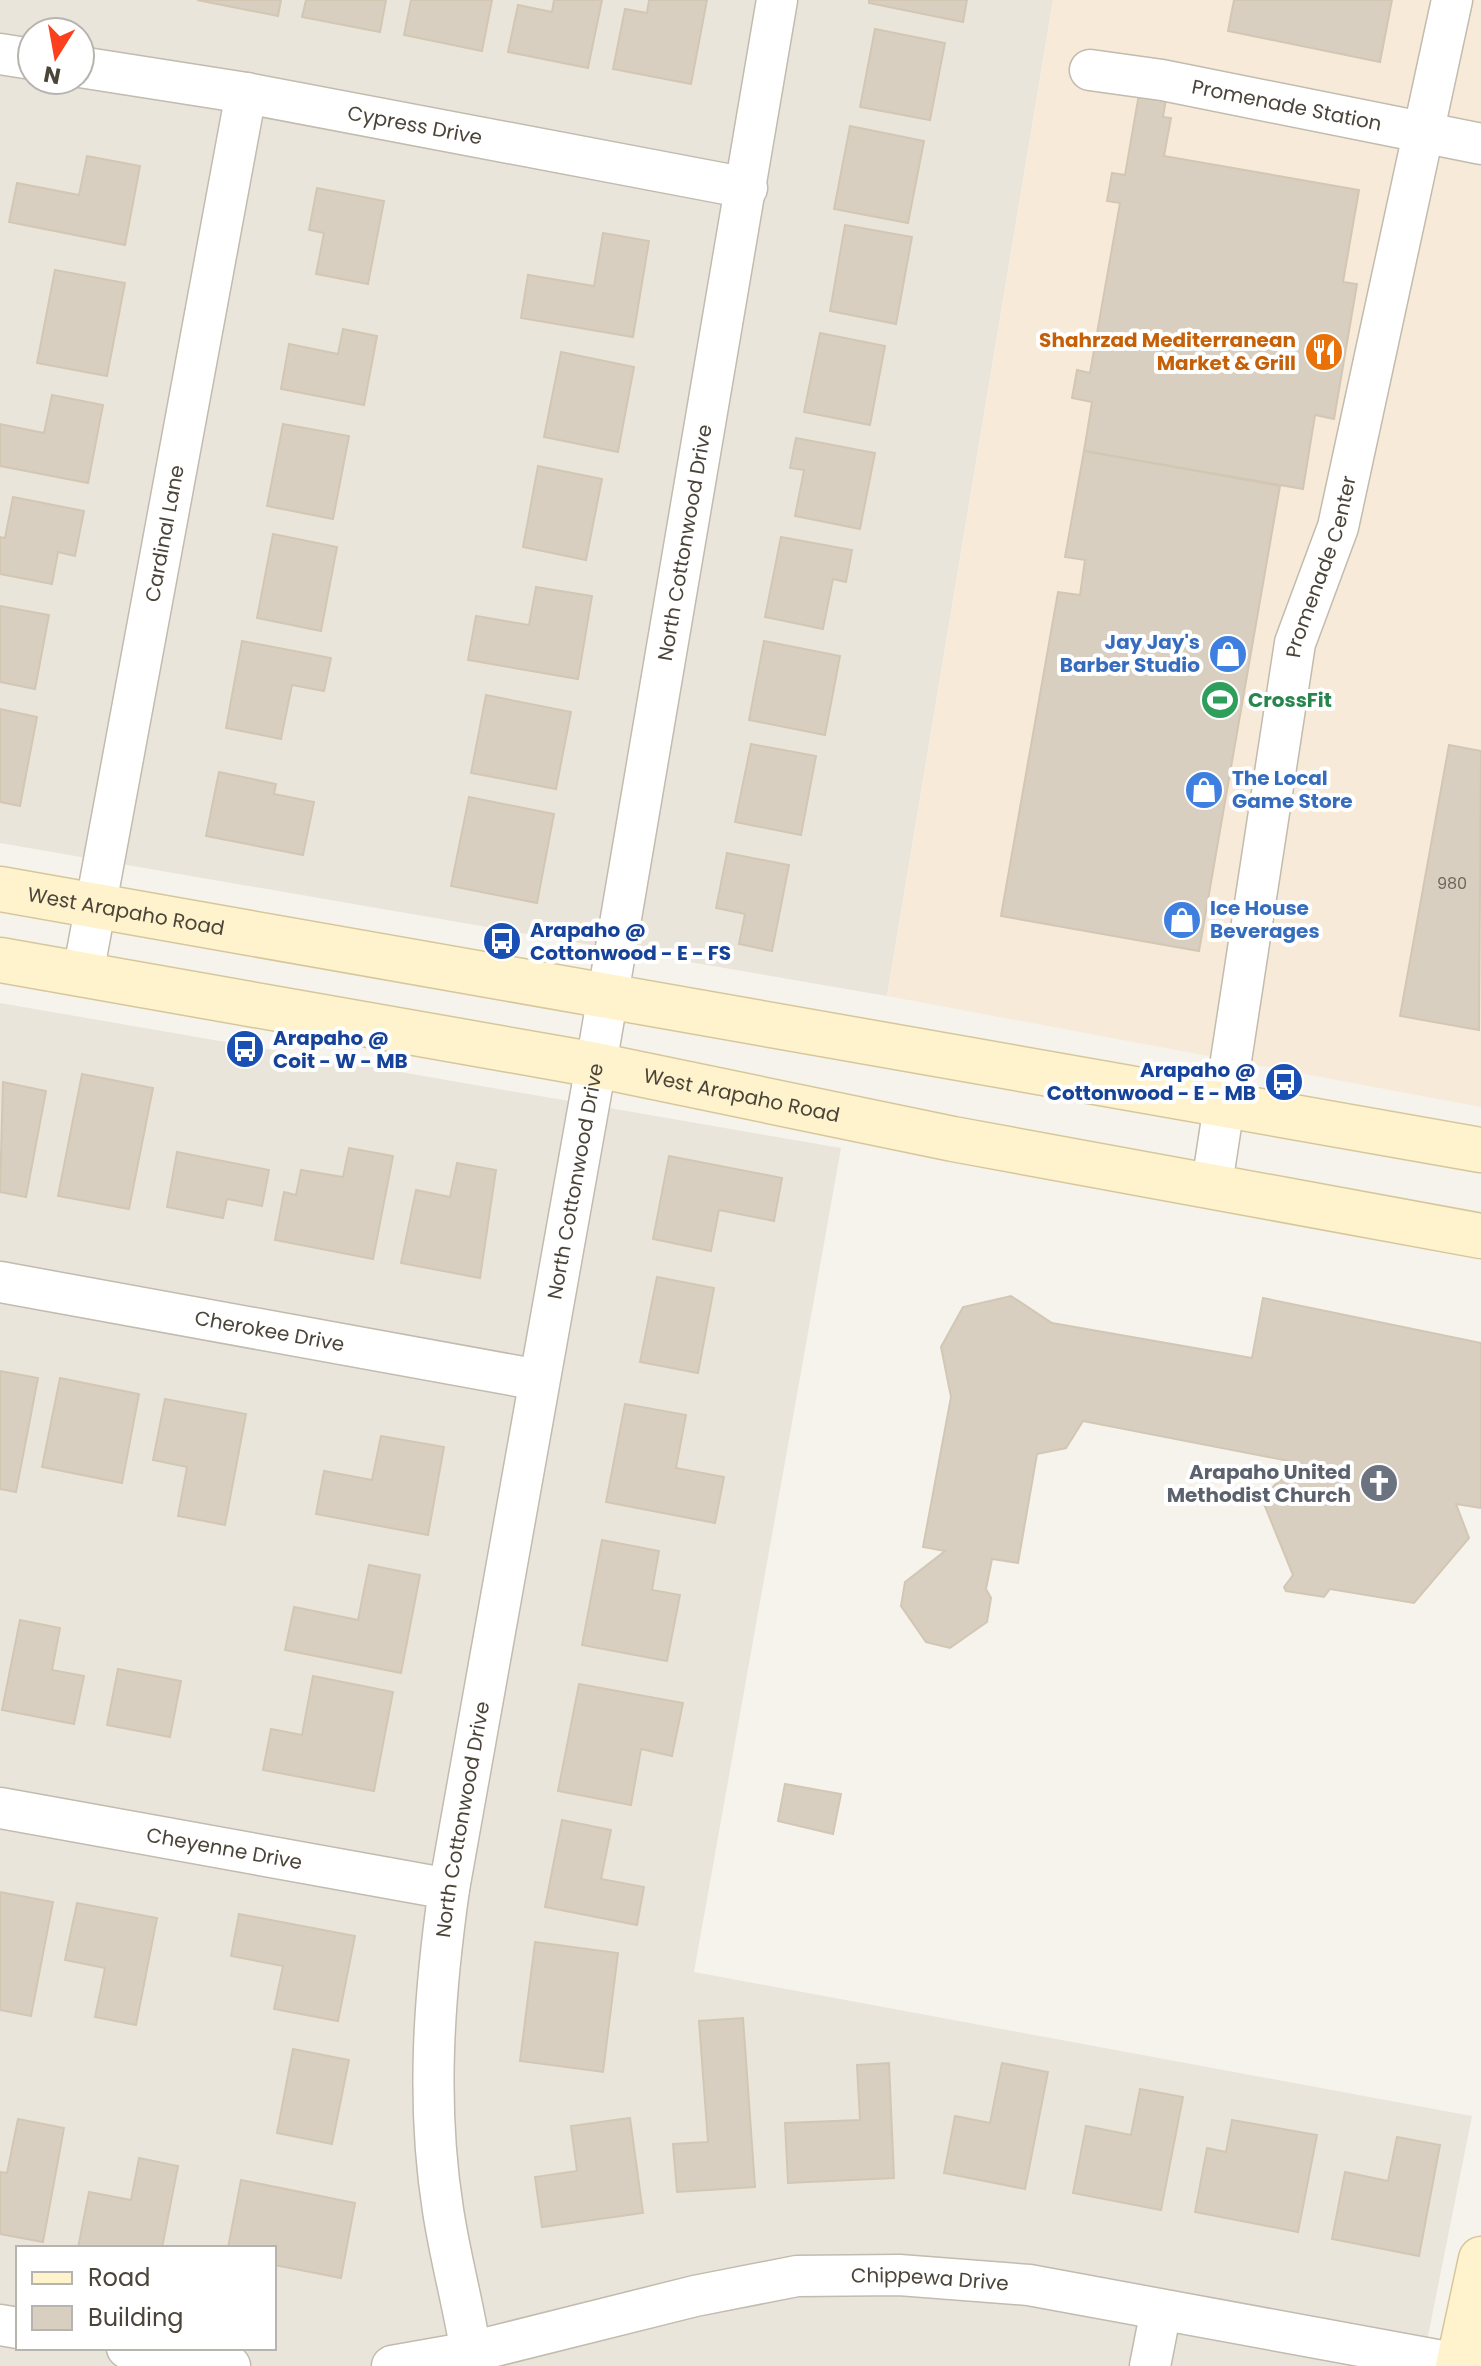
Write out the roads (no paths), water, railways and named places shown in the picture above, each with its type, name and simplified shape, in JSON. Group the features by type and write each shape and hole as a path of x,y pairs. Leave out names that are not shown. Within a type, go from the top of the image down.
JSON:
{"main road":[{"name":"West Arapaho Road","path":"0,889 1481,1150"},
{"name":"West Arapaho Road","path":"0,960 596,1065 953,1139 1212,1184 1481,1236"},
{"path":"1462,2365 1481,2259"}],"street":[{"name":"North Cottonwood Drive","path":"472,2359 442,2209 434,2104 434,1995 449,1889 596,1065 777,0"},
{"name":"Promenade Center","path":"1212,1184 1295,643 1338,527 1452,0"},
{"name":"Cypress Drive","path":"96,70 246,93 747,188"},
{"name":"Promenade Station","path":"1090,70 1162,80 1481,144"},
{"name":"Cardinal Lane","path":"83,974 246,93"},
{"name":"Cherokee Drive","path":"0,1282 539,1380"},
{"name":"Cheyenne Drive","path":"0,1808 449,1889"},
{"name":"Chippewa Drive","path":"392,2366 472,2359 695,2296 797,2276 899,2275 1029,2285 1462,2365"},
{"path":"1150,2366 1161,2310"},
{"path":"138,2350 230,2366"}],"place":[{"name":"Shahrzad Mediterranean Market & Grill","path":"1324,352"},
{"name":"Jay Jay's Barber Studio","path":"1228,654"},
{"name":"CrossFit","path":"1220,700"},
{"name":"The Local Game Store","path":"1204,790"},
{"name":"Ice House Beverages","path":"1182,920"},
{"name":"Arapaho @ Cottonwood - E - FS","path":"502,941"},
{"name":"Arapaho @ Coit - W - MB","path":"245,1049"},
{"name":"Arapaho @ Cottonwood - E - MB","path":"1284,1082"},
{"name":"Arapaho United Methodist Church","path":"1379,1483"}]}
